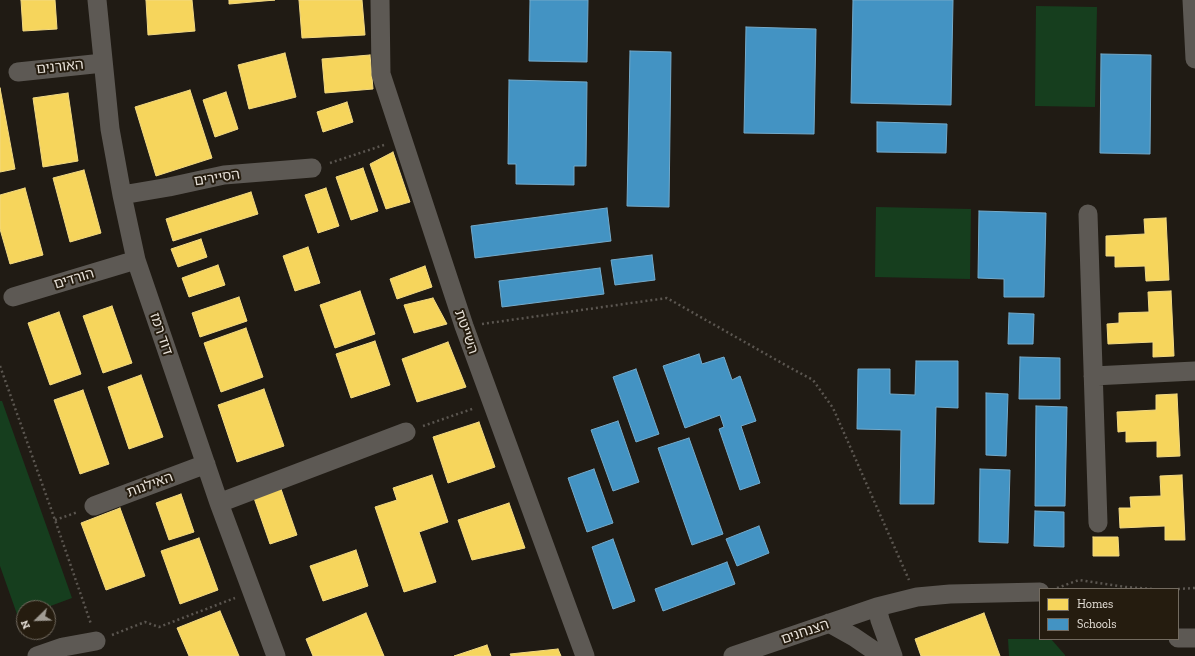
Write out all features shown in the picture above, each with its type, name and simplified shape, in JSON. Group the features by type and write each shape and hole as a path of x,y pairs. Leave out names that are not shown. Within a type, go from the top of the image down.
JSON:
{"street":[{"name":"דוד רמז","path":"97,0 110,129 136,260 219,503 276,656"},
{"name":"השייטת","path":"380,0 381,74 464,326 585,656"},
{"path":"1192,0 1195,59"},
{"name":"האורנים","path":"18,72 103,63"},
{"name":"הסיירים","path":"122,195 224,175 312,168"},
{"path":"1088,214 1098,523"},
{"name":"הורדים","path":"12,297 136,260"},
{"path":"1093,376 1195,371"},
{"path":"219,503 406,432"},
{"name":"האילנות","path":"94,506 206,464"},
{"name":"הצנחנים","path":"733,656 877,607 917,597 950,594 1039,592"},
{"path":"877,607 893,656"},
{"path":"829,624 854,637 882,656"},
{"path":"1179,638 1195,638"},
{"path":"37,656 63,647 96,641"}],"path":[{"path":"312,168 403,140"},
{"path":"464,326 667,298 813,380 833,408 917,597"},
{"path":"0,366 96,641 145,622 159,627 252,591"},
{"path":"406,432 492,403"},
{"path":"55,520 94,506"},
{"path":"1056,588 1080,580 1139,588"},
{"path":"1179,589 1195,588"}],"green space":[{"path":"1036,6 1097,7 1095,107 1035,106"},
{"path":"876,207 971,209 970,279 875,277"},
{"path":"0,401 2,401 72,598 56,604 56,600 16,600 16,611 0,566"},
{"path":"1008,639 1052,640 1065,655 1065,656 1009,656"}],"building: Homes":[{"path":"21,0 55,0 57,29 23,31"},
{"path":"146,0 192,0 195,31 148,35"},
{"path":"229,0 275,0 229,4"},
{"path":"299,0 362,0 365,35 302,38"},
{"path":"285,53 296,97 249,109 238,65"},
{"path":"370,55 373,89 325,93 322,59"},
{"path":"0,88 15,169 0,172"},
{"path":"190,90 212,158 156,176 135,107"},
{"path":"226,92 238,129 215,137 203,100"},
{"path":"68,93 78,161 43,167 33,98"},
{"path":"347,102 353,122 323,132 317,112"},
{"path":"393,152 410,202 386,209 370,164"},
{"path":"363,168 378,211 351,220 336,177"},
{"path":"84,170 101,233 70,242 53,178"},
{"path":"25,188 43,255 10,264 0,229 0,195"},
{"path":"326,188 339,226 318,233 305,195"},
{"path":"251,192 258,214 173,241 166,219"},
{"path":"1166,218 1169,280 1146,281 1145,266 1115,267 1115,256 1106,256 1106,236 1145,234 1144,219"},
{"path":"201,239 207,257 178,267 171,249"},
{"path":"308,247 320,283 295,291 283,256"},
{"path":"218,265 225,285 189,297 182,278"},
{"path":"425,266 432,287 397,299 390,279"},
{"path":"360,291 375,334 335,348 320,305"},
{"path":"1171,291 1174,356 1153,357 1153,342 1108,344 1107,324 1119,323 1119,313 1149,312 1148,292"},
{"path":"239,297 247,321 200,337 192,313"},
{"path":"433,298 447,324 414,333 404,305"},
{"path":"112,306 132,363 103,373 83,316"},
{"path":"59,312 81,374 50,385 28,323"},
{"path":"246,328 263,377 221,392 204,343"},
{"path":"375,341 390,385 351,398 336,354"},
{"path":"448,342 466,387 417,402 402,359"},
{"path":"141,375 163,437 129,449 108,387"},
{"path":"264,389 284,446 237,462 218,405"},
{"path":"83,390 109,464 80,474 54,400"},
{"path":"1177,394 1180,456 1157,457 1157,441 1126,442 1126,431 1118,432 1117,412 1156,410 1156,395"},
{"path":"479,422 495,467 448,483 433,437"},
{"path":"432,475 448,522 419,532 436,582 404,592 375,507 397,500 393,488"},
{"path":"1182,475 1185,540 1165,540 1165,526 1120,528 1119,508 1131,508 1130,497 1161,496 1160,476"},
{"path":"281,489 297,535 270,544 254,498"},
{"path":"181,494 194,532 169,540 156,503"},
{"path":"509,503 525,548 472,560 458,520"},
{"path":"120,508 145,576 106,590 81,523"},
{"path":"1093,537 1118,537 1119,556 1093,556"},
{"path":"199,538 218,590 180,604 161,551"},
{"path":"356,550 368,586 323,601 310,566"},
{"path":"220,611 239,656 189,656 177,628"},
{"path":"366,613 384,656 313,656 306,639"},
{"path":"984,613 1000,656 921,656 915,639"},
{"path":"487,645 491,656 454,656"},
{"path":"558,649 561,656 511,656 510,654"}],"building: Schools":[{"path":"530,0 588,0 587,62 529,61"},
{"path":"853,0 953,0 951,105 851,103"},
{"path":"746,27 816,29 814,134 744,133"},
{"path":"630,51 671,52 669,207 627,206"},
{"path":"1101,54 1151,55 1150,154 1100,153"},
{"path":"509,80 587,82 586,166 574,166 574,185 516,184 516,164 508,164"},
{"path":"877,122 947,124 946,153 877,152"},
{"path":"607,208 611,241 475,258 471,226"},
{"path":"979,211 1046,213 1044,297 1004,297 1004,279 978,278"},
{"path":"652,255 655,280 615,285 611,260"},
{"path":"600,268 604,294 502,307 499,281"},
{"path":"1009,313 1034,314 1033,344 1008,344"},
{"path":"699,354 702,364 724,357 732,380 740,376 756,421 741,426 760,483 740,490 719,429 724,427 720,415 685,428 663,366"},
{"path":"1020,357 1060,358 1060,399 1019,399"},
{"path":"916,361 958,361 958,408 936,407 934,504 900,504 901,430 857,429 858,369 890,369 890,394 915,395"},
{"path":"636,369 659,434 636,442 613,377"},
{"path":"986,393 1008,394 1006,456 986,455"},
{"path":"1036,406 1067,407 1065,506 1035,506"},
{"path":"618,421 639,482 613,491 591,430"},
{"path":"689,438 723,534 692,545 658,448"},
{"path":"594,469 613,523 587,532 568,478"},
{"path":"980,469 1010,470 1008,543 979,542"},
{"path":"1035,511 1064,512 1064,547 1034,546"},
{"path":"759,526 769,553 737,566 726,539"},
{"path":"613,539 635,601 613,609 592,547"},
{"path":"727,562 735,584 663,611 655,589"}]}
